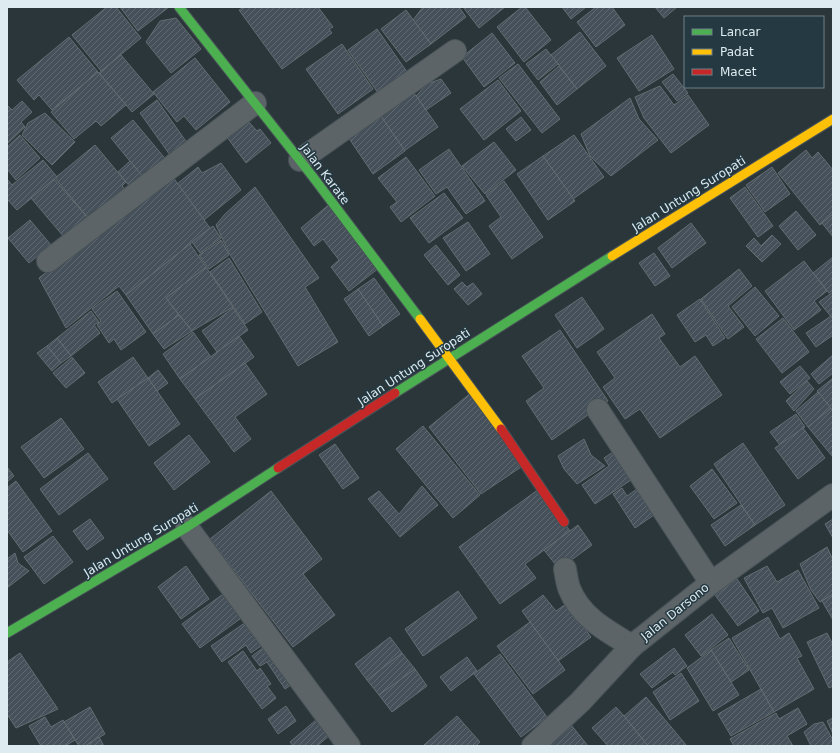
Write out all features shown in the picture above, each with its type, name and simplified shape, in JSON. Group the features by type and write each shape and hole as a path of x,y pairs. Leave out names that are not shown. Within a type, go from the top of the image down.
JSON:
{"main road":[{"name":"Jalan Karate","path":"179,7 300,160 450,357 532,472 564,522"},
{"name":"Jalan Untung Suropati","path":"7,634 187,527 450,357 833,119"}],"street":[{"path":"300,160 455,51"},
{"path":"48,261 255,103"},
{"path":"598,410 711,583"},
{"name":"Jalan Darsono","path":"533,746 580,702 632,646 711,583 833,495"},
{"path":"187,527 349,746"},
{"path":"565,569 569,588 575,600 589,618 632,646"}],"building":[{"path":"107,7 116,7 141,38 101,71 72,35"},
{"path":"120,7 169,7 138,31"},
{"path":"244,7 318,7 333,27 329,29 332,33 282,69 239,10"},
{"path":"423,7 459,7 466,17 431,44 413,20"},
{"path":"463,7 505,7 479,28"},
{"path":"522,7 525,7 551,40 524,62 497,27"},
{"path":"562,7 586,7 571,19"},
{"path":"596,7 612,7 625,25 596,47 577,22"},
{"path":"655,7 677,7 664,18"},
{"path":"406,10 431,44 406,62 381,29"},
{"path":"176,18 201,49 171,73 146,42 160,21"},
{"path":"377,29 412,79 383,100 348,50"},
{"path":"580,32 606,66 577,89 551,55"},
{"path":"492,33 515,63 484,87 462,57"},
{"path":"652,35 674,69 639,91 617,58"},
{"path":"69,37 98,72 52,110 39,95 34,100 17,80"},
{"path":"342,44 373,89 338,114 306,69"},
{"path":"546,49 558,64 538,80 526,64"},
{"path":"121,55 154,94 132,112 99,73"},
{"path":"195,58 230,102 196,130 184,116 177,122 153,92"},
{"path":"518,64 560,119 542,133 499,78"},
{"path":"559,66 577,89 557,105 540,82"},
{"path":"98,72 126,105 101,126 96,121 74,139 51,112"},
{"path":"673,74 688,93 677,101 662,82"},
{"path":"441,79 451,93 426,110 416,96 427,84"},
{"path":"498,80 521,111 484,140 460,109"},
{"path":"409,86 438,127 404,151 376,109"},
{"path":"660,86 674,105 688,95 709,125 671,153 644,118 635,97"},
{"path":"630,98 639,119 658,140 611,176 590,156 581,134"},
{"path":"157,100 192,150 175,162 140,113"},
{"path":"22,101 32,112 21,122 25,127 7,144 7,105 12,110"},
{"path":"376,109 405,151 373,174 344,131"},
{"path":"45,113 75,142 52,165 22,135 28,123"},
{"path":"521,117 531,130 516,141 506,129"},
{"path":"133,120 168,162 146,181 111,138"},
{"path":"248,121 257,131 260,129 271,143 246,163 224,133"},
{"path":"20,135 40,158 16,180 7,169 7,147"},
{"path":"574,135 604,177 573,199 543,156"},
{"path":"494,142 516,170 485,194 462,166"},
{"path":"95,145 126,182 122,186 130,195 94,225 55,178"},
{"path":"449,149 485,201 466,214 447,187 436,194 419,170"},
{"path":"806,150 812,158 818,152 833,170 833,214 820,225 778,173"},
{"path":"543,156 575,201 548,220 517,174"},
{"path":"406,157 435,196 401,222 390,207 397,202 378,178"},
{"path":"43,160 57,177 17,210 7,199 7,179 12,185"},
{"path":"130,161 148,183 136,194 118,172"},
{"path":"221,163 241,190 204,220 177,184 198,167 202,173"},
{"path":"772,167 790,194 765,212 746,185"},
{"path":"170,173 210,228 126,295 119,286 66,328 39,278"},
{"path":"54,179 93,224 69,243 31,198"},
{"path":"504,181 543,237 512,259 489,226 501,217 486,195"},
{"path":"255,187 319,278 305,287 338,342 298,366 229,253 216,225 225,214"},
{"path":"745,187 773,226 758,237 730,198"},
{"path":"444,193 463,218 429,243 410,218"},
{"path":"331,203 379,268 349,291 331,267 339,260 323,239 314,246 301,228"},
{"path":"796,211 816,235 798,250 779,226"},
{"path":"833,214 833,237 822,223"},
{"path":"30,220 51,245 29,263 8,238"},
{"path":"468,222 490,254 466,271 443,238"},
{"path":"691,223 706,243 672,268 658,248"},
{"path":"213,226 221,238 200,253 192,242"},
{"path":"772,235 781,244 762,262 746,246 754,238 761,246"},
{"path":"221,240 229,255 209,269 199,255"},
{"path":"190,244 206,267 166,298 179,315 153,334 126,295"},
{"path":"436,245 460,275 448,285 424,255"},
{"path":"654,253 670,276 655,286 639,263"},
{"path":"833,257 833,290 829,293 813,273"},
{"path":"229,258 262,312 245,324 210,272"},
{"path":"804,261 827,291 814,301 821,310 794,330 765,291"},
{"path":"206,267 233,307 192,331 166,298"},
{"path":"739,269 752,286 728,306 744,327 728,339 701,299"},
{"path":"374,278 400,314 383,326 358,289"},
{"path":"462,282 467,287 473,283 482,294 468,305 454,289"},
{"path":"755,287 779,316 755,336 732,307"},
{"path":"358,289 383,326 369,336 344,299"},
{"path":"117,291 146,332 121,350 114,339 109,343 97,325 101,321 92,309"},
{"path":"833,292 833,319 819,302"},
{"path":"582,297 604,329 577,348 555,315"},
{"path":"700,299 725,338 713,346 706,335 695,342 677,315"},
{"path":"233,308 248,330 217,352 202,331"},
{"path":"91,311 99,322 94,325 100,333 71,356 57,338"},
{"path":"652,314 665,334 659,338 680,367 695,356 722,395 660,438 640,409 625,419 603,387 615,378 597,352"},
{"path":"179,315 192,331 164,349 153,334"},
{"path":"831,316 833,319 833,335 816,347 806,333"},
{"path":"783,318 809,352 782,373 756,339"},
{"path":"560,330 608,401 552,440 526,401 544,388 522,356"},
{"path":"193,332 211,357 180,379 163,354"},
{"path":"239,336 254,357 195,399 180,379"},
{"path":"57,338 71,356 61,363 47,346"},
{"path":"47,346 61,363 52,371 37,353"},
{"path":"833,355 833,373 819,384 811,374"},
{"path":"72,357 85,373 66,388 53,373"},
{"path":"133,357 148,378 112,403 98,382"},
{"path":"245,363 267,394 235,417 251,439 234,452 195,399"},
{"path":"800,366 810,378 790,394 780,382"},
{"path":"158,370 168,383 157,391 148,378"},
{"path":"148,378 180,424 149,446 117,399"},
{"path":"833,378 833,411 817,391"},
{"path":"807,381 814,389 794,411 786,401"},
{"path":"472,392 524,465 481,494 429,427"},
{"path":"818,392 831,408 808,427 796,411"},
{"path":"831,408 833,411 833,457 808,427"},
{"path":"796,414 805,427 780,445 770,432"},
{"path":"61,418 84,449 44,478 21,447"},
{"path":"423,426 480,495 453,518 396,449"},
{"path":"803,428 825,458 798,479 775,448"},
{"path":"189,435 210,462 174,490 154,463"},
{"path":"584,439 591,455 605,466 577,484 564,469 558,456"},
{"path":"743,443 785,505 755,525 714,464"},
{"path":"335,444 359,478 343,489 319,455"},
{"path":"619,448 637,476 595,504 582,485 609,466 604,458"},
{"path":"88,453 108,479 59,515 40,489"},
{"path":"7,467 14,476 7,482"},
{"path":"712,469 737,503 714,519 690,486"},
{"path":"16,481 52,531 23,552 7,530 7,488"},
{"path":"422,486 438,505 400,537 368,499 379,491 399,514"},
{"path":"622,488 627,496 637,489 654,515 635,528 613,494"},
{"path":"539,489 570,531 525,564 536,578 500,604 459,547"},
{"path":"271,491 322,559 303,574 335,615 293,647 210,539"},
{"path":"741,505 755,525 725,546 711,525"},
{"path":"90,519 104,538 87,550 73,531"},
{"path":"833,519 833,538 825,524"},
{"path":"578,525 592,545 559,569 544,550"},
{"path":"53,536 73,562 44,584 24,557"},
{"path":"827,547 833,560 833,594 820,602 811,590 800,564"},
{"path":"15,553 18,563 29,571 7,588 7,559"},
{"path":"186,566 209,599 181,619 158,587"},
{"path":"767,566 777,582 798,570 819,608 783,628 772,608 763,613 744,578"},
{"path":"737,579 759,611 738,626 715,595"},
{"path":"230,589 248,613 200,648 182,624"},
{"path":"458,591 477,618 423,656 405,629"},
{"path":"833,594 833,620 822,601"},
{"path":"543,595 556,611 566,604 591,637 558,661 522,611"},
{"path":"712,614 728,635 701,656 685,635"},
{"path":"768,617 780,639 789,633 802,656 797,658 814,689 774,712 732,638"},
{"path":"252,618 268,641 251,653 246,645 222,662 211,646"},
{"path":"530,622 565,670 533,694 497,646"},
{"path":"827,633 833,645 833,686 829,688 807,642"},
{"path":"390,637 402,653 367,680 355,664"},
{"path":"729,638 749,670 731,682 711,650"},
{"path":"271,642 298,680 285,689 267,662 260,666 252,656"},
{"path":"674,648 687,666 675,675 673,672 652,688 640,674"},
{"path":"711,650 739,695 713,711 687,668"},
{"path":"243,651 257,671 260,668 271,684 267,686 276,698 262,709 228,662"},
{"path":"20,653 58,709 16,728 7,714 7,662"},
{"path":"402,653 415,669 379,695 367,680"},
{"path":"500,654 547,717 521,737 474,674"},
{"path":"467,657 477,671 451,691 440,677"},
{"path":"415,669 427,686 392,712 379,695"},
{"path":"681,673 699,701 670,720 653,692"},
{"path":"761,689 774,712 731,736 718,714"},
{"path":"646,697 687,746 648,746 624,716"},
{"path":"286,706 296,721 278,734 268,719"},
{"path":"90,707 105,734 85,746 79,746 64,722"},
{"path":"616,707 648,746 608,746 592,728"},
{"path":"798,708 807,724 787,736 793,746 734,746 730,739 776,713 779,719"},
{"path":"323,714 336,730 317,746 293,746 290,742"},
{"path":"457,716 480,742 476,746 424,745"},
{"path":"45,717 51,727 63,720 75,740 65,746 41,746 29,726"},
{"path":"833,718 833,734 827,721"},
{"path":"823,722 833,740 833,746 811,746 804,732 814,724"},
{"path":"572,726 588,746 548,746"},
{"path":"99,737 104,746 85,746"}],"traffic: fast":[{"path":"179,7 313,177 420,319"},
{"path":"395,393 612,256"},
{"path":"7,633 187,527 278,468"}],"traffic: slow":[{"path":"612,256 833,119"},
{"path":"420,319 501,429"}],"traffic: jam":[{"path":"278,468 395,393"},
{"path":"501,429 564,522"}]}
